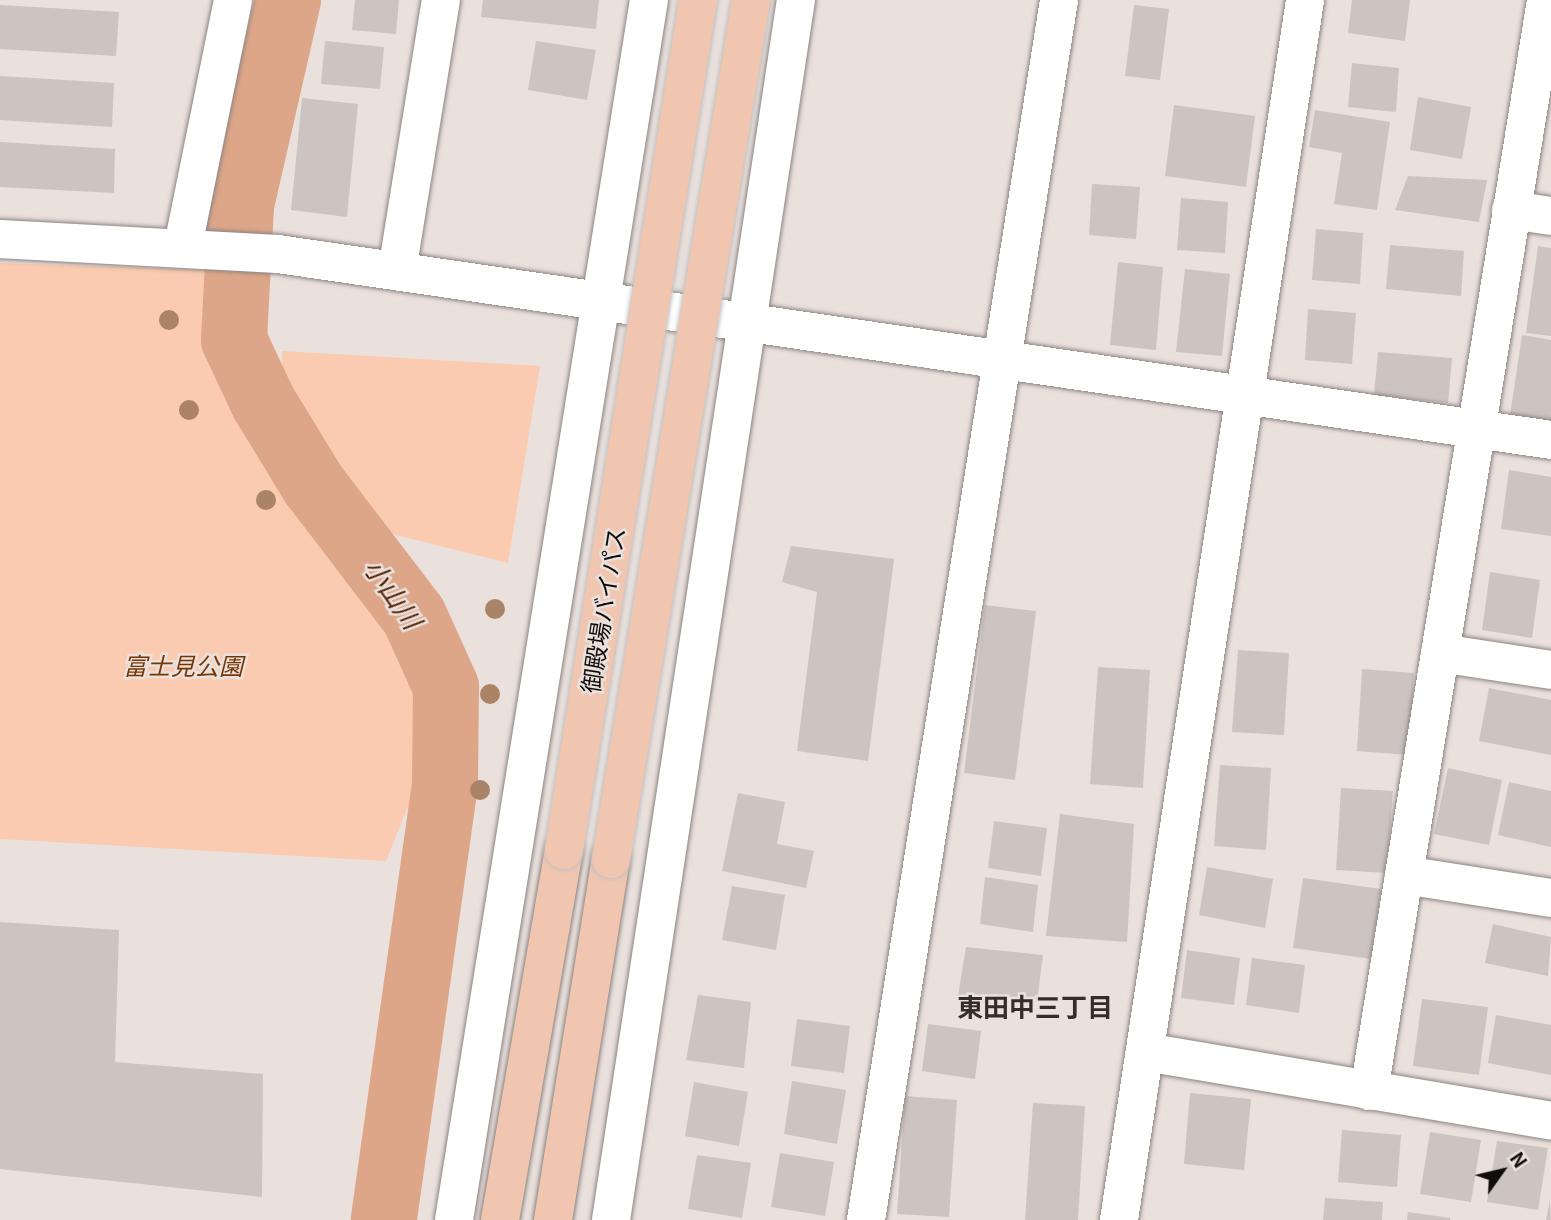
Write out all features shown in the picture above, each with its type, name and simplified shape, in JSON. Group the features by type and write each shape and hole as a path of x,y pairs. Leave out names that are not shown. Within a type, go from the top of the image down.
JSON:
{"highway":[{"name":"御殿場バイパス","path":"500,1220 564,850 698,0"},
{"name":"御殿場バイパス","path":"553,1220 751,0"}],"street":[{"path":"193,246 233,0"},
{"path":"397,271 441,0"},
{"path":"454,1220 649,0"},
{"path":"611,1220 796,0"},
{"path":"866,1220 1059,0"},
{"path":"1119,1220 1305,0"},
{"path":"1369,1091 1546,0"},
{"path":"1511,210 1551,216"},
{"path":"0,239 193,246 278,254 1551,440"},
{"path":"1440,653 1551,670"},
{"path":"1404,875 1551,898"},
{"path":"1145,1052 1551,1121"}],"green space":[{"name":"富士見公園","path":"0,263 215,270 210,358 240,421 290,502 391,634 422,706 409,804 386,861 0,839"},
{"path":"282,351 540,366 508,563 392,534 283,400"}],"building":[{"path":"355,0 399,0 396,34 352,30"},
{"path":"483,0 599,0 596,29 481,17"},
{"path":"1352,0 1410,0 1405,41 1348,33"},
{"path":"0,5 119,12 116,56 0,49"},
{"path":"1134,5 1169,9 1160,80 1125,76"},
{"path":"325,41 384,47 380,89 321,84"},
{"path":"536,41 596,50 587,100 528,90"},
{"path":"1352,63 1399,68 1396,112 1348,107"},
{"path":"0,76 114,83 112,127 0,120"},
{"path":"1418,97 1471,107 1462,159 1410,150"},
{"path":"302,98 358,104 347,217 291,210"},
{"path":"1174,105 1255,116 1246,187 1165,176"},
{"path":"1315,110 1390,122 1377,210 1334,204 1342,153 1309,147"},
{"path":"0,142 115,149 114,193 0,187"},
{"path":"1408,176 1487,180 1479,222 1395,210"},
{"path":"1092,184 1140,187 1136,239 1089,235"},
{"path":"1181,198 1228,202 1225,253 1177,250"},
{"path":"1316,229 1363,233 1360,284 1312,280"},
{"path":"1390,245 1464,251 1461,296 1386,289"},
{"path":"1538,246 1551,248 1551,336 1526,333"},
{"path":"1118,262 1163,267 1156,350 1110,345"},
{"path":"1185,269 1230,274 1222,356 1176,352"},
{"path":"1308,309 1356,313 1352,364 1305,360"},
{"path":"1522,335 1551,340 1551,427 1509,422"},
{"path":"1378,352 1452,358 1448,403 1374,395"},
{"path":"1509,470 1551,477 1551,536 1501,529"},
{"path":"791,546 894,559 868,761 797,751 817,592 782,582"},
{"path":"1490,572 1540,580 1532,638 1482,630"},
{"path":"985,605 1036,611 1015,780 964,773"},
{"path":"1238,650 1289,653 1284,735 1232,732"},
{"path":"1098,667 1150,670 1143,788 1090,784"},
{"path":"1362,669 1414,673 1409,755 1357,751"},
{"path":"1489,688 1551,700 1551,755 1479,741"},
{"path":"1220,765 1271,768 1266,850 1214,846"},
{"path":"1448,768 1502,780 1489,845 1434,834"},
{"path":"1509,782 1551,791 1551,847 1498,835"},
{"path":"1341,788 1393,791 1387,873 1336,870"},
{"path":"738,793 785,802 777,844 814,851 806,888 722,871"},
{"path":"1060,814 1134,824 1127,942 1046,936"},
{"path":"994,821 1047,828 1041,876 988,868"},
{"path":"1207,867 1273,879 1265,928 1199,915"},
{"path":"985,877 1038,885 1033,932 980,924"},
{"path":"1303,878 1381,889 1371,959 1293,948"},
{"path":"732,886 785,895 776,950 722,940"},
{"path":"0,922 119,930 115,1062 263,1074 262,1197 0,1169"},
{"path":"1493,924 1551,937 1548,976 1485,963"},
{"path":"966,947 1043,955 1037,1002 958,996"},
{"path":"1187,950 1240,958 1234,1005 1181,998"},
{"path":"1252,958 1305,965 1299,1013 1246,1005"},
{"path":"698,995 751,1002 744,1068 686,1060"},
{"path":"1422,999 1488,1007 1479,1075 1413,1066"},
{"path":"1496,1015 1551,1025 1551,1075 1488,1063"},
{"path":"797,1019 850,1026 844,1073 791,1066"},
{"path":"928,1024 981,1031 975,1079 922,1071"},
{"path":"792,1081 846,1090 837,1144 784,1134"},
{"path":"694,1082 748,1092 739,1146 685,1136"},
{"path":"1190,1093 1251,1099 1244,1170 1184,1164"},
{"path":"905,1096 957,1100 949,1217 897,1214"},
{"path":"1033,1103 1085,1106 1078,1220 1025,1220"},
{"path":"1342,1130 1401,1135 1397,1187 1338,1182"},
{"path":"1430,1132 1481,1140 1471,1202 1420,1194"},
{"path":"1497,1141 1548,1148 1538,1210 1487,1202"},
{"path":"780,1153 834,1162 825,1216 771,1207"},
{"path":"697,1155 751,1163 742,1218 688,1209"},
{"path":"1325,1198 1383,1202 1382,1220 1323,1220"},
{"path":"1550,1200 1551,1220 1546,1220"},
{"path":"1408,1212 1450,1218 1450,1220 1407,1220"}],"waterway":[{"name":"小山川","path":"288,0 241,206 234,340 263,402 313,484 414,616 446,687 445,784 384,1220"}],"district":[{"name":"東田中三丁目","path":"1035,1006"}]}
